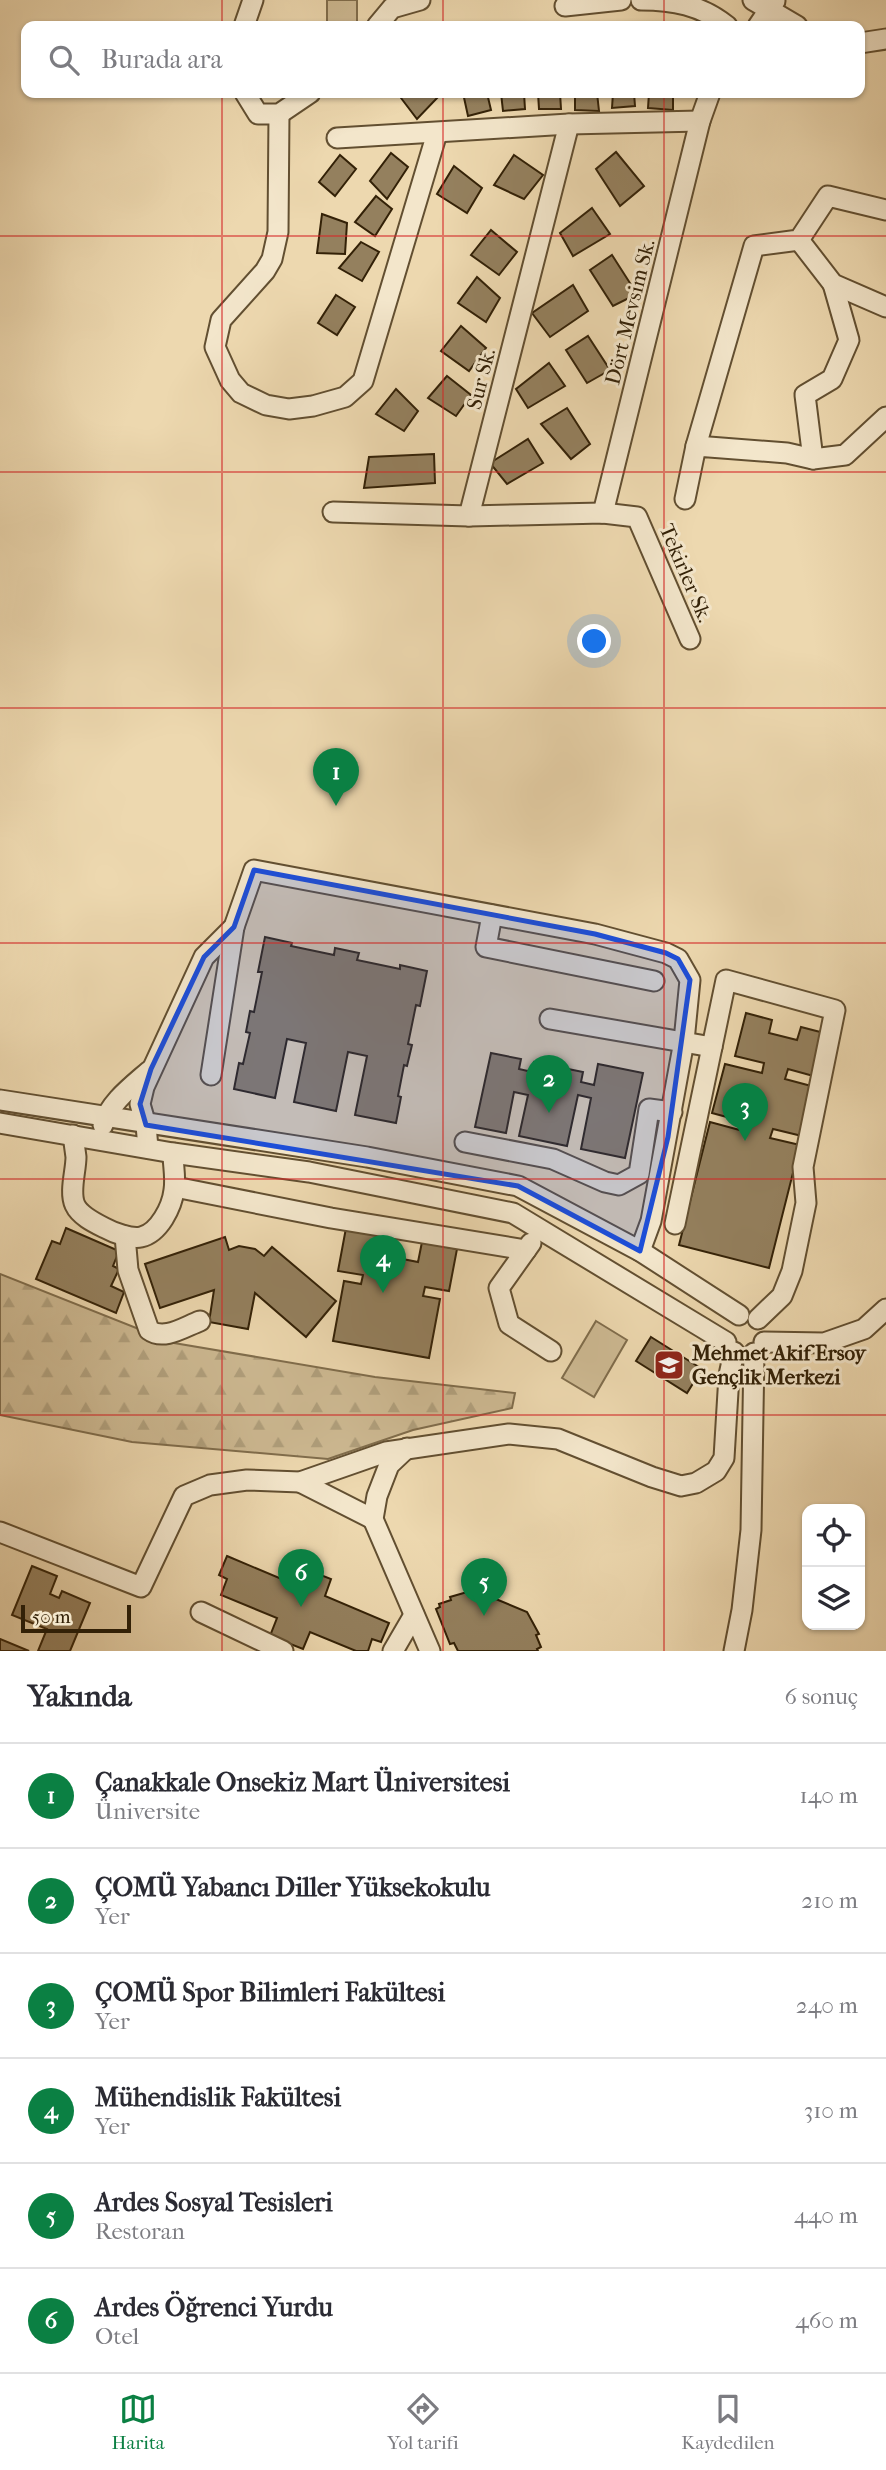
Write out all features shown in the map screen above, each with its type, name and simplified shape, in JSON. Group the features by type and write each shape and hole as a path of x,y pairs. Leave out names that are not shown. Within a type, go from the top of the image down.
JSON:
{"street":[{"path":"246,21 253,0"},
{"path":"380,21 392,4 420,0"},
{"path":"565,6 621,0"},
{"path":"641,0 669,0 710,14 720,21"},
{"path":"753,0 768,13 786,21"},
{"path":"865,42 886,39"},
{"path":"248,98 258,114 279,114 303,98"},
{"name":"Dört Mevsim Sk.","path":"603,513 700,121 708,98"},
{"path":"279,114 278,232 272,259 265,271 221,320 215,347 230,380 241,393 267,405 289,409 345,397 363,381 437,133"},
{"path":"337,138 569,124 700,121"},
{"name":"Sur Sk.","path":"469,516 569,124"},
{"path":"685,499 696,446 754,246 799,240 828,197 886,210"},
{"path":"799,240 833,284 849,340 832,379 805,395 813,459"},
{"path":"833,284 886,307"},
{"path":"696,446 787,453 813,459 845,455 886,417"},
{"path":"333,512 469,516 603,513"},
{"name":"Tekirler Sk.","path":"603,513 636,517 690,639"},
{"path":"211,1075 234,928 254,870 595,934 666,953 678,959 690,979 684,1041 672,1112 651,1221 640,1251"},
{"path":"492,915 486,947 654,981"},
{"path":"148,1148 146,1125 140,1104 151,1069 204,957 234,928"},
{"path":"675,1224 726,980 835,1010 803,1167 806,1203 792,1271 782,1296 748,1317 733,1318 725,1329 744,1347 751,1530 742,1611 734,1651"},
{"path":"550,1019 712,1047"},
{"path":"99,1139 105,1116 126,1091 151,1069"},
{"path":"0,1100 146,1125 176,1127 367,1157 518,1186 640,1251 748,1317 765,1331 744,1347 729,1375 723,1458 716,1471 696,1483 681,1486 626,1468 558,1439 528,1434 485,1436 407,1448 386,1452 300,1482 247,1480 210,1485 184,1496 141,1587 0,1532"},
{"path":"465,1142 553,1158 605,1182 620,1185 639,1174 649,1109 672,1112"},
{"path":"0,1124 173,1153 309,1172 513,1213 744,1347 824,1343 864,1329 886,1310"},
{"path":"73,1135 76,1157 73,1191 75,1205 89,1220 125,1236 141,1237 154,1230 169,1208 175,1187 173,1153"},
{"path":"175,1187 331,1219 526,1250"},
{"path":"541,1229 499,1287 509,1324 551,1350"},
{"path":"125,1236 128,1270 149,1330 163,1335 200,1321"},
{"path":"407,1448 389,1465 377,1496 373,1519 428,1651"},
{"path":"300,1482 373,1519"},
{"path":"201,1612 282,1651"},
{"path":"393,1651 414,1615"}],"highlighted area":[{"path":"254,870 595,934 666,953 678,959 690,980 668,1137 640,1251 518,1186 146,1125 140,1104 151,1069 204,957 234,927"}],"green space":[{"path":"327,0 357,0 357,21 327,21"},
{"path":"0,1274 174,1343 375,1377 515,1393 512,1408 413,1430 328,1459 132,1442 0,1415"},
{"path":"596,1321 627,1340 594,1397 562,1378"}],"building":[{"path":"401,98 437,98 417,119"},
{"path":"464,98 488,98 491,110 468,116"},
{"path":"502,98 524,98 525,109 503,111"},
{"path":"538,98 560,98 561,109 539,109"},
{"path":"575,98 598,98 599,111 575,110"},
{"path":"613,98 634,98 635,106 612,108"},
{"path":"649,98 673,98 673,110 648,108"},
{"path":"616,152 644,186 620,206 596,169"},
{"path":"391,153 408,167 387,199 370,181"},
{"path":"340,155 356,169 335,196 319,182"},
{"path":"514,155 543,175 524,199 494,185"},
{"path":"454,166 482,188 467,213 437,194"},
{"path":"376,196 392,209 375,236 355,222"},
{"path":"592,208 610,234 573,256 560,233"},
{"path":"322,214 347,223 345,254 317,253"},
{"path":"491,230 517,252 499,275 471,255"},
{"path":"361,242 379,252 362,281 339,268"},
{"path":"612,255 637,294 613,306 590,270"},
{"path":"477,277 500,298 486,322 458,303"},
{"path":"573,285 588,311 550,337 532,313"},
{"path":"336,295 355,307 337,335 318,323"},
{"path":"461,326 486,348 469,371 441,351"},
{"path":"588,336 610,370 587,383 566,350"},
{"path":"549,363 565,386 528,408 516,389"},
{"path":"447,376 471,395 456,416 428,398"},
{"path":"396,389 418,411 404,431 376,414"},
{"path":"567,408 590,444 571,459 541,424"},
{"path":"528,439 543,463 507,484 490,463"},
{"path":"434,454 435,483 364,488 369,457"},
{"path":"265,937 292,943 291,946 334,955 335,948 359,953 357,960 400,969 400,965 427,971 408,1044 412,1045 407,1066 404,1065 396,1123 355,1115 367,1056 348,1052 336,1111 294,1102 306,1043 287,1039 275,1098 234,1089 239,1063 243,1064 250,1033 246,1032 250,1011 254,1012 262,972 258,972"},
{"path":"746,1013 772,1020 769,1033 797,1040 801,1027 828,1034 817,1077 788,1069 785,1079 815,1087 802,1136 773,1129 770,1138 800,1145 769,1268 679,1245 710,1122 747,1132 749,1123 712,1113 725,1064 762,1073 764,1063 735,1056"},
{"path":"491,1053 521,1059 519,1069 532,1072 534,1062 583,1072 581,1082 594,1085 598,1064 643,1073 625,1158 581,1149 591,1098 578,1095 567,1146 519,1136 528,1095 514,1092 506,1133 475,1127"},
{"path":"66,1228 119,1251 113,1266 119,1269 111,1286 124,1292 116,1313 36,1279 52,1241 60,1244"},
{"path":"346,1228 381,1235 377,1254 418,1262 422,1242 457,1249 449,1291 425,1287 423,1296 440,1299 429,1358 333,1341 344,1281 361,1284 363,1275 338,1271"},
{"path":"225,1237 229,1250 239,1246 255,1249 264,1256 272,1247 336,1301 306,1337 255,1293 248,1329 209,1322 214,1290 160,1308 145,1264"},
{"name":"Mehmet Akif Ersoy Gençlik Merkezi","path":"651,1337 702,1369 687,1393 636,1361"},
{"path":"227,1556 291,1583 298,1566 331,1579 325,1596 389,1623 381,1642 372,1639 368,1651 356,1651 310,1632 303,1649 270,1636 277,1618 221,1595 227,1579 219,1575"},
{"path":"32,1566 57,1576 50,1594 59,1598 62,1591 90,1603 70,1651 38,1651 47,1629 12,1615"},
{"path":"474,1590 527,1612 539,1634 536,1635 541,1647 538,1651 458,1651 454,1643 450,1644 436,1609 440,1607 439,1604 451,1600 450,1597"},
{"path":"0,1639 29,1651 0,1651"}],"place":[{"name":"Çanakkale Onsekiz Mart Üniversitesi","path":"336,806"},
{"name":"ÇOMÜ Yabancı Diller Yüksekokulu","path":"549,1113"},
{"name":"ÇOMÜ Spor Bilimleri Fakültesi","path":"745,1141"},
{"name":"Mühendislik Fakültesi","path":"383,1293"},
{"name":"Mehmet Akif Ersoy Gençlik Merkezi","path":"669,1365"},
{"name":"Ardes Öğrenci Yurdu","path":"301,1607"},
{"name":"Ardes Sosyal Tesisleri","path":"484,1616"}]}
